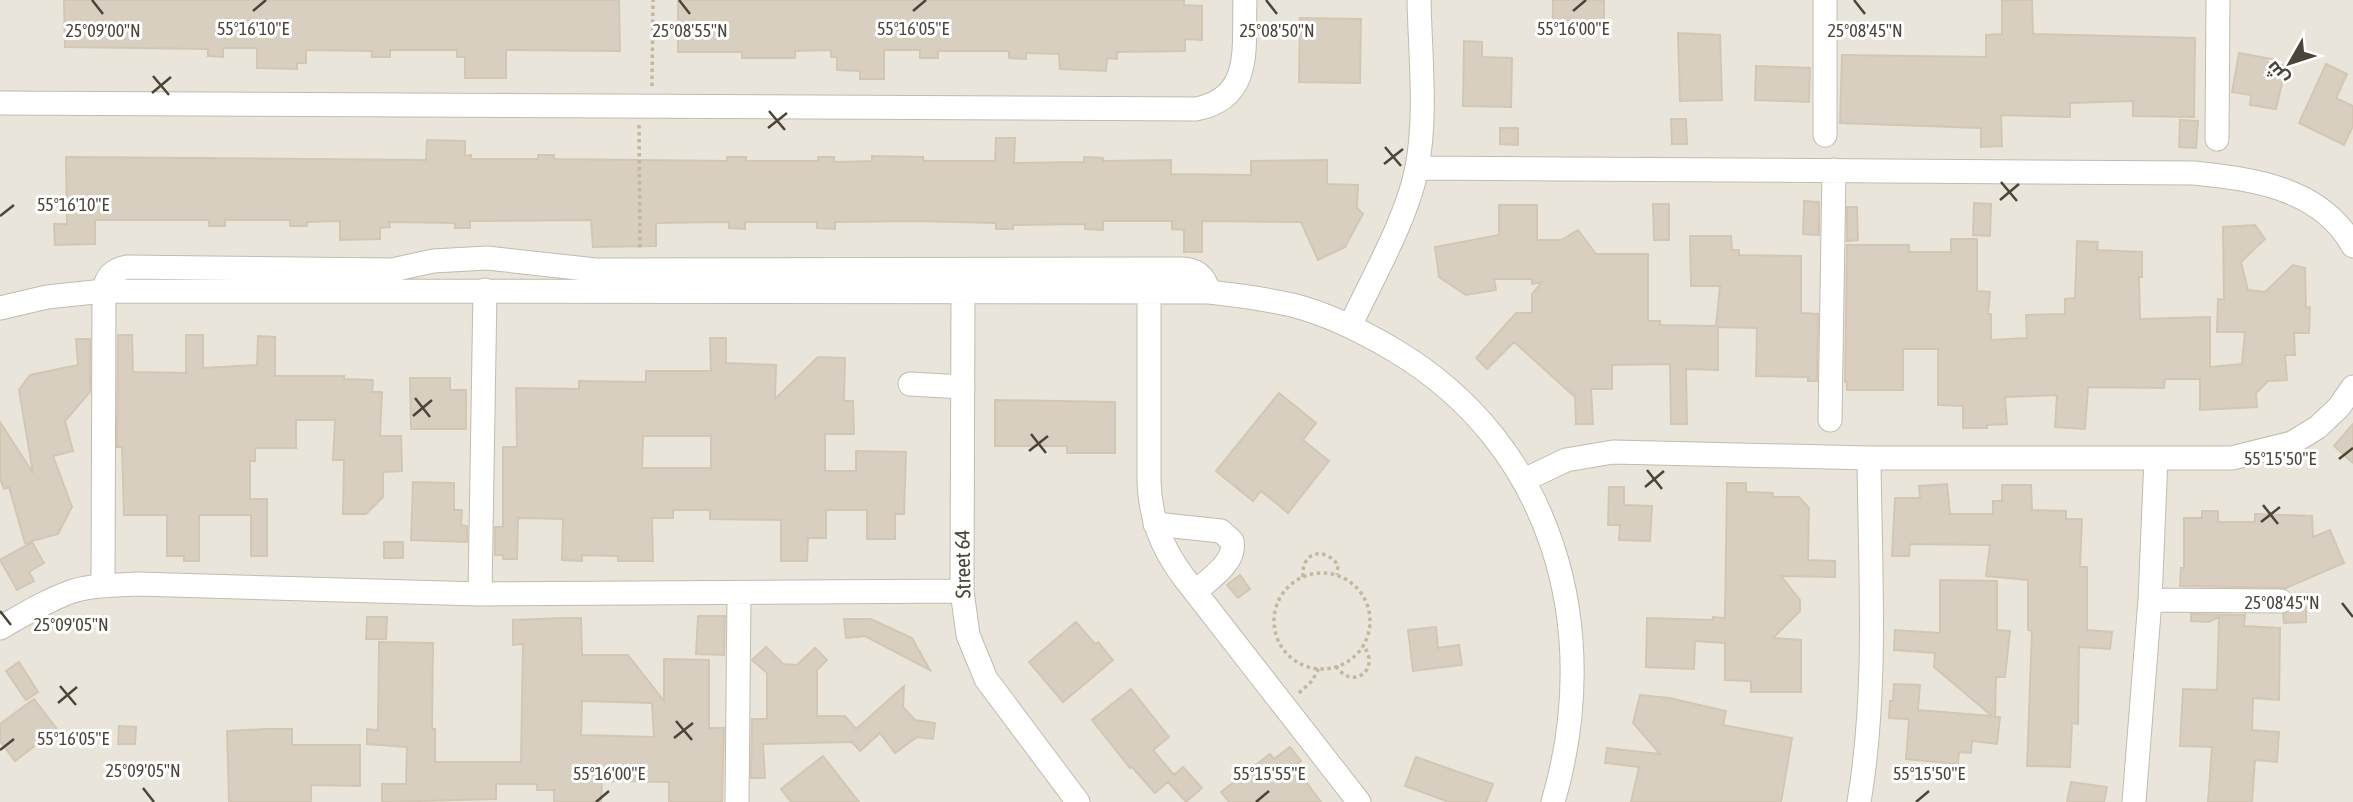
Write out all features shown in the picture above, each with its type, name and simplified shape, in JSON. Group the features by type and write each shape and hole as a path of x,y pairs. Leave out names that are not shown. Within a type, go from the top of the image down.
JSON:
{"street":[{"path":"0,103 1196,109 1221,100 1231,92 1238,80 1243,67 1245,0"},
{"path":"1350,326 1407,204 1417,168 1421,127 1419,0"},
{"path":"1825,0 1825,135"},
{"path":"2217,139 2218,0"},
{"path":"1417,168 2154,172 2233,177 2272,185 2301,196 2327,214 2348,236 2353,246"},
{"path":"1830,420 1834,170"},
{"path":"103,585 104,291 109,275 117,269 393,270 433,261 487,258 579,269 641,270 1189,269 1202,276 1209,292"},
{"path":"480,594 485,290"},
{"path":"0,308 47,297 104,291 485,290 1209,292 1294,306 1350,326 1415,362 1444,384 1472,412 1524,480 1545,523 1559,565 1570,619 1573,653 1569,732 1553,802"},
{"name":"Street 64","path":"963,292 962,591 968,635 986,678 1078,802"},
{"path":"1149,292 1149,481 1155,524 1166,551 1359,802"},
{"path":"910,384 963,387"},
{"path":"1524,480 1566,460 1613,452 1869,458 2232,458 2292,443 2318,427 2339,407 2353,387"},
{"path":"1859,802 1870,711 1869,458"},
{"path":"2134,802 2150,600 2157,458"},
{"path":"1155,524 1221,531 1232,541 1233,551 1229,560 1195,592"},
{"path":"0,628 49,601 75,591 103,585 480,594 962,591"},
{"path":"737,802 739,594"},
{"path":"2150,600 2281,601"}],"path":[{"path":"641,270 645,106 653,0"},
{"path":"1303,577 1302,569 1306,560 1314,554 1323,553 1332,557 1338,565 1337,575"},
{"path":"1325,573 1337,575 1355,586 1367,604 1370,625 1363,645 1352,658 1336,666 1319,668 1297,661 1281,644 1276,634 1275,611 1279,600 1285,590 1303,577 1325,573"},
{"path":"1336,666 1341,674 1350,678 1359,677 1367,671 1371,662 1363,645"},
{"path":"1283,704 1312,681 1319,668"}],"shaded area":[{"path":"0,0 2353,0 2353,802 0,802"}],"building":[{"path":"64,0 619,0 620,51 506,50 506,78 465,78 465,57 457,57 457,50 390,50 390,57 372,57 372,51 306,50 306,63 297,63 297,69 257,68 257,48 223,48 223,57 208,56 208,49 65,47"},
{"path":"678,0 1184,0 1184,5 1202,6 1202,40 1185,39 1185,51 1117,52 1117,59 1107,58 1106,71 1060,69 1059,54 1026,53 1026,59 1009,58 1009,51 938,51 938,58 920,58 920,50 884,50 884,79 860,79 860,71 837,70 837,57 831,57 831,50 795,51 795,58 742,58 742,52 678,52"},
{"path":"1553,0 1604,0 1604,24 1553,23"},
{"path":"2002,0 2032,0 2033,34 2195,38 2194,117 2133,116 2133,101 2070,103 2070,117 2001,115 2002,146 1981,147 1981,128 1840,123 1842,55 1986,57 1986,35 2002,34"},
{"path":"1300,18 1361,19 1360,83 1299,82"},
{"path":"1678,33 1720,35 1722,100 1680,101"},
{"path":"1464,41 1482,42 1482,57 1512,58 1511,107 1463,106"},
{"path":"2239,53 2272,59 2272,63 2286,66 2276,109 2250,105 2251,95 2232,92"},
{"path":"2326,64 2347,74 2336,98 2353,106 2353,126 2344,145 2299,123"},
{"path":"1756,66 1810,68 1809,102 1755,100"},
{"path":"1671,119 1686,119 1687,144 1672,144"},
{"path":"2180,120 2198,121 2196,148 2179,147"},
{"path":"1500,128 1518,128 1518,145 1500,144"},
{"path":"996,138 1015,138 1014,163 1084,162 1084,157 1103,158 1103,161 1171,160 1171,174 1251,175 1251,161 1327,160 1327,184 1358,185 1357,208 1363,214 1345,247 1318,260 1301,222 1202,221 1202,252 1184,252 1184,230 1172,229 1172,221 1103,221 1103,230 1085,229 1085,224 1013,225 1013,229 996,229 996,223 916,221 835,222 835,229 817,228 817,222 745,222 745,229 729,228 729,222 656,223 656,246 593,247 591,220 470,221 470,228 455,228 455,223 389,222 390,227 380,228 380,239 340,240 340,221 307,222 307,226 290,226 290,220 225,220 225,226 209,226 209,220 95,220 95,244 55,245 54,224 67,224 66,157 426,160 427,140 465,141 465,156 471,155 471,159 538,159 538,155 554,155 554,159 727,161 727,157 746,157 746,161 818,161 818,157 834,157 834,162 872,161 872,156 923,157 923,161 995,161"},
{"path":"1804,201 1819,202 1819,235 1803,234"},
{"path":"1974,203 1991,204 1990,236 1973,235"},
{"path":"1653,204 1669,204 1669,240 1654,240"},
{"path":"1499,205 1537,205 1537,240 1561,240 1578,230 1596,254 1648,254 1648,321 1660,321 1660,325 1716,326 1720,286 1691,286 1690,236 1731,236 1732,250 1739,250 1739,255 1801,256 1801,313 1818,314 1817,381 1808,381 1808,377 1756,376 1757,328 1718,327 1718,370 1686,369 1687,424 1671,424 1670,364 1612,365 1612,389 1591,389 1593,424 1576,424 1575,397 1514,342 1487,369 1476,358 1516,313 1532,313 1532,294 1542,282 1532,284 1532,279 1494,279 1496,290 1466,295 1439,277 1435,247 1499,235"},
{"path":"1847,207 1857,207 1858,240 1847,241"},
{"path":"2255,225 2265,239 2241,262 2248,290 2265,292 2293,265 2305,268 2306,308 2310,307 2309,333 2294,333 2295,355 2285,355 2287,380 2268,381 2256,393 2257,407 2200,410 2200,379 2165,379 2164,388 2088,387 2085,429 2055,427 2057,395 2005,397 2007,424 1987,425 1987,428 1963,428 1963,406 1938,405 1938,349 1903,349 1903,390 1847,390 1847,245 1909,245 1909,252 1951,252 1951,239 1977,239 1977,291 1990,292 1988,314 1991,314 1991,340 2027,338 2026,315 2065,314 2065,299 2075,298 2077,241 2098,242 2097,250 2142,252 2142,277 2139,277 2140,319 2210,317 2210,367 2242,364 2245,332 2217,332 2218,299 2224,300 2223,227"},
{"path":"118,335 132,335 133,372 186,373 186,335 203,335 203,368 257,365 258,336 275,337 275,376 344,376 344,379 373,380 372,392 382,392 380,436 401,436 402,471 383,472 383,497 366,514 343,514 344,460 333,460 335,420 296,420 296,448 255,448 255,461 250,461 250,499 267,499 267,556 251,556 251,515 199,515 199,561 184,561 184,556 167,556 167,515 124,515 122,447 117,447"},
{"path":"710,338 726,338 726,363 776,365 775,399 818,357 845,358 844,401 853,401 854,434 825,434 825,471 856,471 856,451 906,452 904,514 895,514 895,539 867,539 867,510 826,510 826,538 808,538 807,561 781,561 781,520 710,519 710,510 673,510 673,518 652,518 653,561 618,561 618,556 582,555 582,561 562,560 563,519 518,518 517,559 503,559 503,555 495,555 495,527 503,527 503,447 517,447 516,388 579,389 579,381 646,382 646,371 711,371","holes":["643,436 711,436 711,468 642,468"]},
{"path":"76,339 90,339 90,392 65,421 73,451 53,456 72,507 58,534 25,543 9,487 4,489 0,478 0,422 33,473 19,390 30,375 78,365"},
{"path":"410,378 450,378 450,390 466,390 466,429 411,429"},
{"path":"1279,393 1316,423 1303,440 1329,461 1288,513 1261,491 1253,501 1216,471"},
{"path":"995,400 1115,402 1115,453 1067,453 1067,446 995,446"},
{"path":"2353,424 2353,463 2334,446"},
{"path":"413,482 454,483 454,510 462,510 461,525 467,526 467,542 411,540"},
{"path":"1727,483 1746,483 1746,492 1773,493 1773,497 1799,497 1809,508 1808,560 1835,561 1835,577 1781,576 1800,600 1800,611 1773,638 1801,640 1801,692 1751,692 1751,681 1725,680 1725,643 1695,641 1694,669 1646,667 1647,618 1725,618"},
{"path":"1947,484 1950,514 1993,514 1993,501 2002,501 2002,485 2031,485 2032,510 2066,511 2066,519 2082,519 2080,567 2087,567 2087,630 2112,632 2110,649 2079,647 2078,724 2072,723 2070,767 2027,766 2032,631 2028,630 2028,580 1986,576 1990,545 1910,544 1909,556 1892,556 1895,498 1920,498 1919,486"},
{"path":"1609,487 1624,487 1624,505 1652,506 1650,541 1619,540 1620,525 1608,525"},
{"path":"2202,511 2218,511 2218,522 2255,522 2255,514 2312,516 2313,537 2330,530 2344,563 2286,588 2180,586 2181,568 2184,568 2184,518 2202,518"},
{"path":"32,542 44,563 29,572 34,581 17,590 0,560"},
{"path":"384,542 403,542 403,558 384,558"},
{"path":"1240,575 1250,589 1238,598 1227,585"},
{"path":"1940,580 1997,581 1997,630 2010,631 2005,677 1996,677 1995,717 2000,717 1997,744 1972,741 1971,753 1959,752 1958,764 1906,759 1909,719 1889,718 1894,684 1920,685 1918,710 1992,716 1934,667 1935,653 1894,650 1895,630 1940,633"},
{"path":"2293,607 2306,607 2306,622 2284,623 2283,614"},
{"path":"2191,614 2245,615 2244,626 2280,628 2279,700 2253,698 2252,730 2279,732 2277,762 2255,760 2252,802 2208,802 2212,747 2180,746 2183,689 2217,690 2219,617 2209,622 2191,621"},
{"path":"698,616 725,616 724,655 696,654"},
{"path":"367,617 387,617 386,639 366,639"},
{"path":"581,618 582,655 628,655 664,701 664,659 709,660 709,728 724,728 722,802 669,802 669,782 602,781 601,802 554,802 554,790 537,790 537,784 496,784 496,799 382,802 382,784 406,784 407,747 367,744 367,729 378,730 379,642 433,643 432,729 435,729 435,762 521,762 523,644 513,645 513,620","holes":["582,701 652,703 654,737 581,735"]},
{"path":"844,619 871,619 912,638 930,670 865,636 846,638"},
{"path":"1076,622 1113,660 1063,702 1029,662"},
{"path":"1436,627 1438,648 1459,645 1462,665 1413,671 1408,630"},
{"path":"766,647 783,664 797,665 815,648 827,660 817,670 817,716 845,716 856,729 904,686 903,707 915,720 935,723 933,739 917,737 895,753 880,733 860,751 852,742 763,744 765,778 751,778 752,719 767,719 767,673 752,660"},
{"path":"19,662 38,692 26,700 6,671"},
{"path":"1131,689 1169,737 1153,750 1174,775 1183,767 1202,788 1186,802 1168,782 1155,793 1132,767 1130,768 1092,720"},
{"path":"1640,695 1669,698 1726,711 1723,725 1792,738 1781,802 1631,802 1639,767 1605,763 1607,748 1660,754 1633,723"},
{"path":"34,699 57,729 15,761 0,741 0,724"},
{"path":"119,726 136,727 135,744 118,744"},
{"path":"292,729 292,745 360,745 360,786 311,785 311,802 229,802 227,731"},
{"path":"1290,747 1301,761 1294,766 1321,802 1229,802 1221,792 1270,754 1274,759"},
{"path":"823,756 859,802 791,802 781,789"},
{"path":"1416,757 1493,784 1486,802 1449,802 1405,786"},
{"path":"2071,782 2107,787 2104,802 2067,802"}]}
